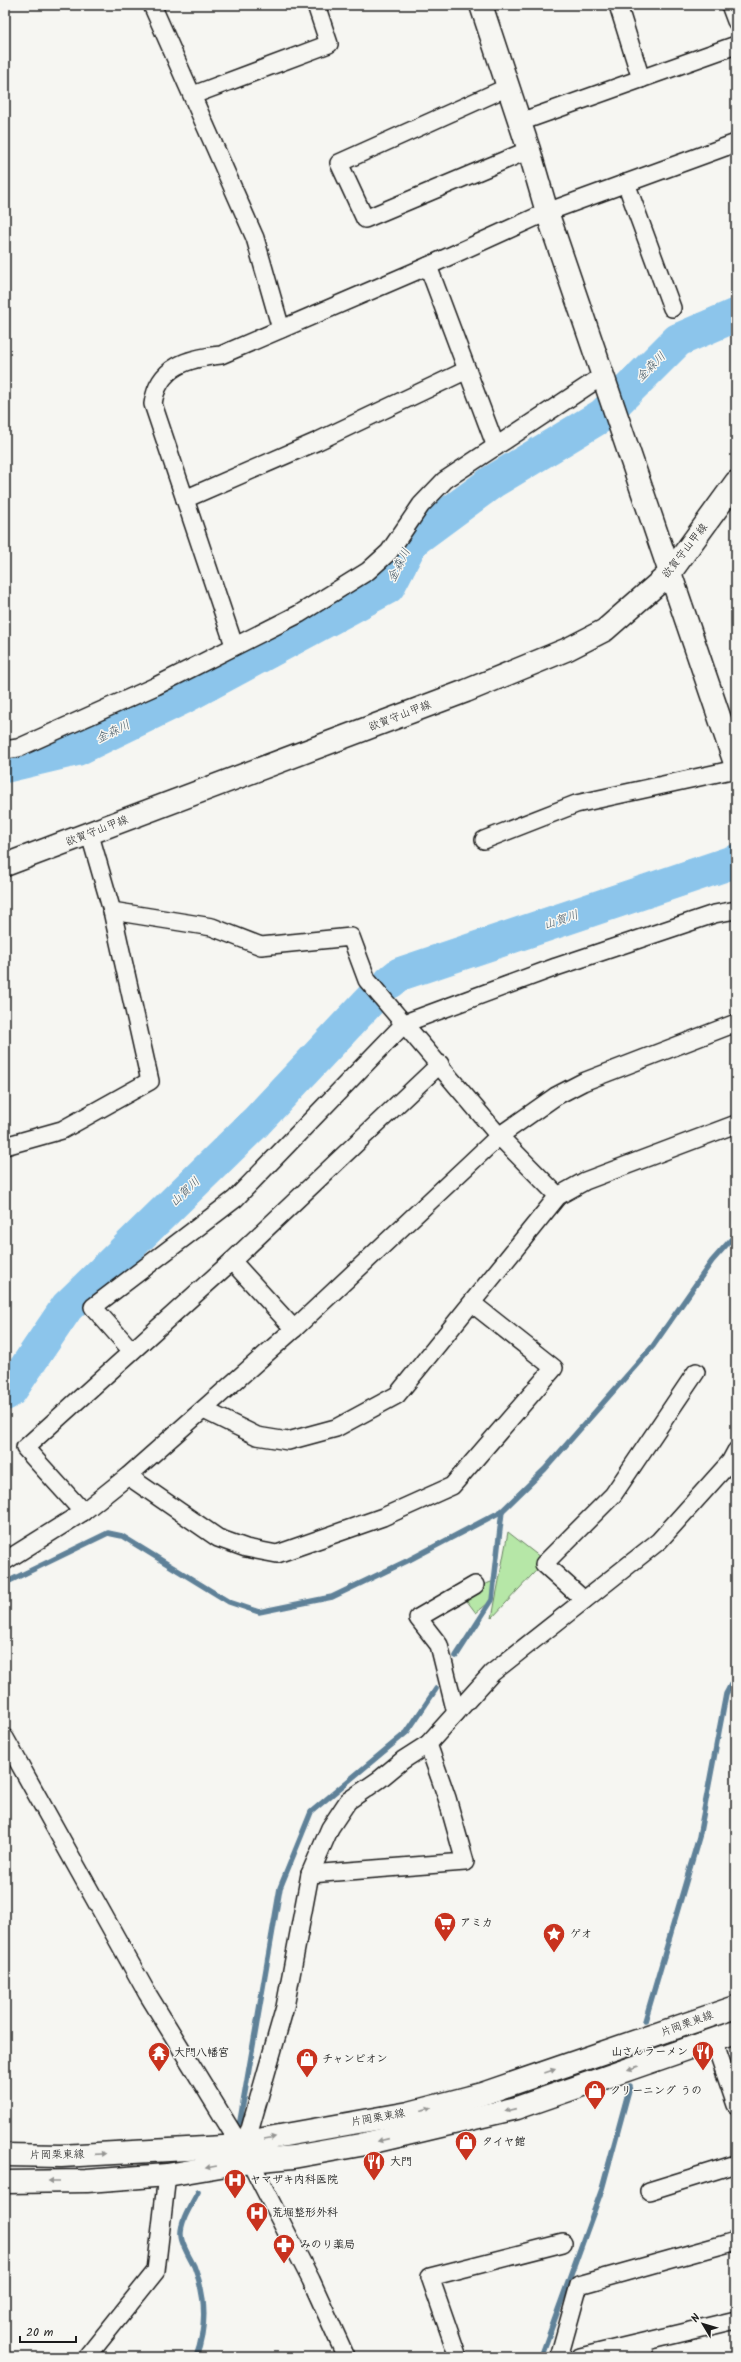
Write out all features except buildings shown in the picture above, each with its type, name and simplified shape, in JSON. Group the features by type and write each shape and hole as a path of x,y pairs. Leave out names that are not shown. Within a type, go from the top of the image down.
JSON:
{"main road":[{"path":"481,5 529,150 547,212 604,375 736,766"},
{"name":"欲賀守山甲線","path":"5,865 90,835 227,781 466,691 568,648 605,630 670,573 736,482"},
{"name":"片岡栗東線","path":"5,2182 87,2181 167,2175 245,2153 262,2139 409,2113 482,2094 736,2007"},
{"name":"片岡栗東線","path":"5,2155 61,2156 245,2153 293,2157 360,2145 517,2108 714,2041 736,2032"}],"street":[{"path":"152,5 255,238 282,329"},
{"path":"192,95 329,44 316,5"},
{"path":"618,5 641,79"},
{"path":"730,5 736,21"},
{"path":"520,122 736,45"},
{"path":"508,87 340,163 365,219 529,150"},
{"path":"234,645 153,404 155,392 162,379 180,364 197,357 221,355 428,266 547,212 736,143"},
{"path":"626,183 672,308"},
{"path":"428,266 496,447"},
{"path":"185,499 318,441 467,370"},
{"path":"5,750 18,748 88,718 156,686 234,645 299,614 368,571 389,552 421,505 445,480 604,375"},
{"path":"484,840 576,804 736,769"},
{"path":"5,1146 62,1130 150,1081 112,911 90,835"},
{"path":"131,1350 93,1307 235,1199 405,1023 556,967 714,914 736,910"},
{"path":"112,911 212,927 261,946 351,937 368,980 499,1136 558,1196"},
{"path":"5,1561 83,1512 128,1476 204,1410 294,1328 499,1136 556,1096 583,1082 736,1024"},
{"path":"83,1512 25,1448 131,1350 232,1261 440,1064"},
{"path":"204,1410 257,1436 288,1441 336,1428 397,1395 558,1196 585,1182 736,1124"},
{"path":"232,1261 294,1328"},
{"path":"128,1476 218,1538 246,1548 277,1554 383,1517 452,1486 554,1368 472,1304"},
{"path":"584,1600 544,1564 613,1495 696,1372"},
{"path":"245,2153 250,2129 285,2007 310,1874 330,1828 348,1801 380,1779 403,1760 428,1744 492,1673 659,1541 730,1462 736,1452"},
{"path":"456,1713 439,1645 418,1618 475,1585"},
{"path":"5,1738 147,1993 245,2153 311,2280 346,2357"},
{"path":"310,1874 465,1862 447,1798 428,1744"},
{"path":"714,2041 736,2105"},
{"path":"649,2191 736,2164"},
{"path":"87,2357 156,2271 167,2175"},
{"path":"559,2357 579,2285 736,2241"},
{"path":"458,2357 430,2277 563,2243"},
{"path":"580,2357 644,2350 736,2320"}],"green space":[{"path":"508,1532 545,1561 492,1618"},
{"path":"494,1581 492,1600 476,1613 461,1593"}],"waterway":[{"name":"金森川","path":"5,766 77,749 182,698 388,587 412,541 492,482 603,415 678,340 736,315"},
{"name":"山賀川","path":"390,982 400,974 736,861"},
{"name":"山賀川","path":"5,1394 10,1391 67,1307 256,1122 374,996"},
{"path":"5,1583 108,1533 122,1536 229,1602 259,1612 332,1597 409,1560 502,1511 545,1469 653,1346 712,1261 736,1234"},
{"path":"456,1656 492,1600 502,1511"},
{"path":"645,2021 699,1837 726,1694 736,1675"},
{"path":"235,2130 240,2121 280,1888 311,1812 407,1732 436,1689"},
{"path":"541,2357 602,2189 630,2086"},
{"path":"196,2357 202,2334 204,2312 203,2300 198,2277 181,2239 181,2230 184,2218 198,2192"}],"place":[{"name":"アミカ","path":"445,1942"},
{"name":"ゲオ","path":"554,1954"},
{"name":"大門八幡宮","path":"159,2072"},
{"name":"山さんラーメン","path":"703,2072"},
{"name":"チャンピオン","path":"307,2078"},
{"name":"クリーニング うの","path":"595,2110"},
{"name":"タイヤ館","path":"466,2162"},
{"name":"大門","path":"374,2182"},
{"name":"ヤマザキ内科医院","path":"235,2200"},
{"name":"荒堀整形外科","path":"257,2232"},
{"name":"みのり薬局","path":"284,2264"}]}
